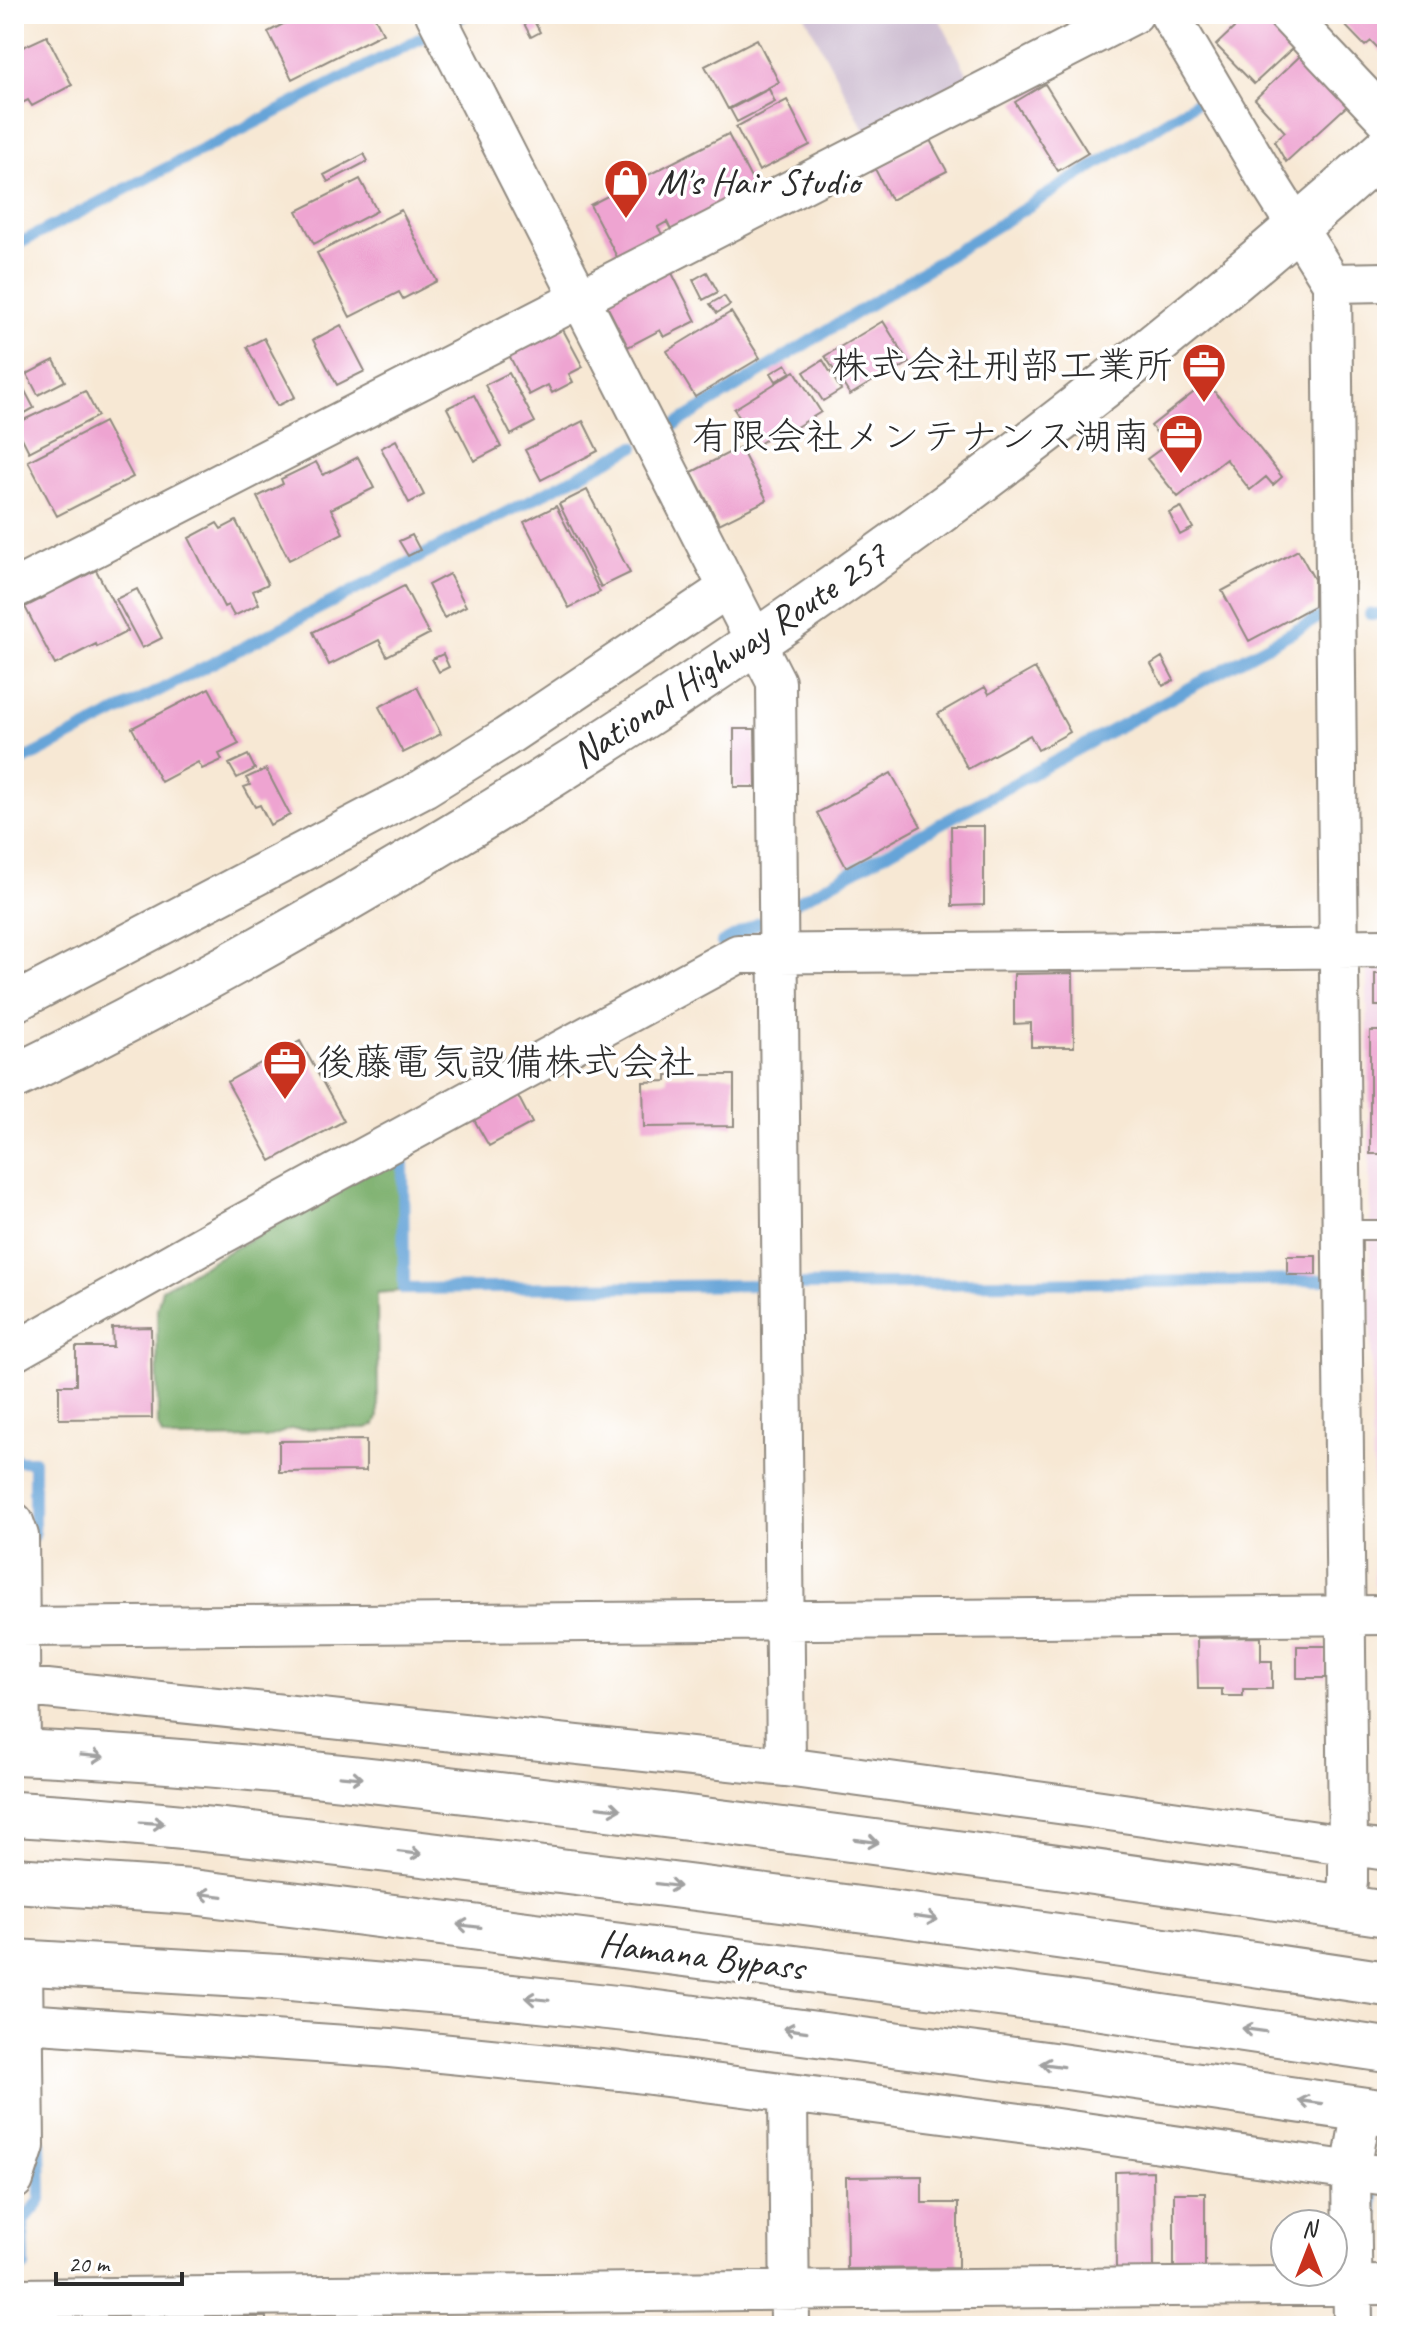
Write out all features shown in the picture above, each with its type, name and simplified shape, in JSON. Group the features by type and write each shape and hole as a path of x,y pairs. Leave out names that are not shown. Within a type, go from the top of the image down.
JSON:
{"highway":[{"name":"National Highway Route 257","path":"14,1077 182,990 389,875 603,743 755,642 944,509 1050,429 1234,280 1387,148"},
{"path":"18,1752 385,1780 798,1832 1387,1914"},
{"name":"Hamana Bypass","path":"30,1815 199,1827 759,1896 1387,1984"},
{"name":"Hamana Bypass","path":"31,1880 192,1892 750,1961 1061,2002 1387,2050"},
{"path":"19,1962 279,1977 598,2006 1375,2111"}],"street":[{"path":"435,14 776,682 786,1767"},
{"path":"14,589 1134,14"},
{"path":"1169,14 1332,283 1348,1845 1344,1908"},
{"path":"1287,14 1387,120"},
{"path":"1332,283 1387,282"},
{"path":"14,1003 424,788 506,737 728,588"},
{"path":"14,1352 212,1240 738,954 1387,948"},
{"path":"14,1522 19,1536 18,1752"},
{"path":"20,1627 1387,1615"},
{"path":"20,1689 47,1689 786,1767 1387,1851"},
{"path":"14,2180 25,2146 24,2023 19,1962"},
{"path":"24,2023 390,2048 620,2071 1043,2126 1369,2173"},
{"path":"788,2093 790,2308"},
{"path":"1353,2326 1370,2285 1369,2173 1375,2111"},
{"path":"14,2298 790,2308 1370,2285"}],"lane":[{"path":"1342,1230 1387,1230"}],"shaded area":[{"path":"804,14 937,14 972,83 868,137"},
{"path":"1367,963 1387,963 1387,1586 1374,1586"}],"green space":[{"path":"387,1162 397,1166 400,1175 401,1287 400,1291 377,1293 378,1417 375,1425 366,1428 291,1429 266,1438 173,1439 162,1436 158,1425 157,1309 162,1289"}],"building":[{"path":"302,14 373,14 383,33 292,79 268,32"},
{"path":"530,14 540,32 531,37 520,16"},
{"path":"1249,14 1267,14 1296,45 1254,84 1216,45"},
{"path":"1387,14 1387,53 1385,55 1371,41 1365,46 1336,16"},
{"path":"47,36 72,85 32,106 28,100 14,107 14,42 17,50"},
{"path":"757,39 779,82 728,109 705,66"},
{"path":"1301,55 1348,105 1286,162 1274,141 1285,132 1255,99"},
{"path":"1045,84 1088,153 1058,171 1015,102"},
{"path":"769,89 775,102 737,122 730,109"},
{"path":"787,100 810,145 759,171 736,127"},
{"path":"728,134 756,188 672,232 667,222 658,227 663,236 618,259 590,205"},
{"path":"930,140 947,171 891,200 875,169"},
{"path":"364,154 368,161 328,182 324,175"},
{"path":"360,179 377,211 314,244 297,211"},
{"path":"401,210 437,281 403,299 399,292 350,317 317,253"},
{"path":"669,267 696,321 664,337 660,330 628,347 604,300"},
{"path":"707,272 718,292 703,300 693,280"},
{"path":"724,296 730,305 717,313 710,304"},
{"path":"731,312 760,358 695,397 667,351"},
{"path":"883,321 909,363 850,395 825,356"},
{"path":"560,324 583,367 569,374 573,382 552,393 548,385 529,395 507,351"},
{"path":"341,325 365,371 337,385 313,340"},
{"path":"264,338 295,397 277,406 247,347"},
{"path":"54,360 65,381 38,395 27,374"},
{"path":"823,360 841,390 823,401 804,372"},
{"path":"786,364 791,372 776,381 771,373"},
{"path":"795,371 821,412 775,440 772,436 757,445 734,409"},
{"path":"509,373 535,422 511,435 485,385"},
{"path":"16,374 34,408 14,419 14,376"},
{"path":"1207,382 1282,477 1273,485 1266,477 1250,490 1226,459 1178,497 1147,459 1166,445 1151,426"},
{"path":"85,391 98,416 29,452 15,424"},
{"path":"474,395 501,447 474,461 447,408"},
{"path":"583,421 598,451 541,480 525,450"},
{"path":"104,422 133,477 57,516 28,461"},
{"path":"396,440 424,495 409,503 381,448"},
{"path":"740,447 767,500 719,524 692,472"},
{"path":"358,457 374,488 331,509 343,533 289,560 257,497 283,484 281,479 316,462 323,475"},
{"path":"587,490 630,573 601,587 559,504"},
{"path":"556,506 600,592 569,608 524,522"},
{"path":"1181,507 1193,528 1180,535 1169,513"},
{"path":"236,521 268,584 253,591 259,604 234,616 228,605 224,607 189,538 217,523 221,529"},
{"path":"412,535 420,550 408,556 399,541"},
{"path":"1298,550 1314,579 1314,606 1249,641 1222,591"},
{"path":"96,570 128,631 55,665 25,607 45,597 42,591 62,581 65,586"},
{"path":"449,574 466,606 444,618 428,585"},
{"path":"404,586 429,634 387,656 379,640 329,665 313,632"},
{"path":"137,589 162,638 142,648 116,599"},
{"path":"443,654 449,667 439,672 432,659"},
{"path":"1162,657 1174,680 1163,686 1151,664"},
{"path":"1035,668 1070,732 1038,750 1030,735 968,769 938,714 985,687 989,694"},
{"path":"417,687 441,734 403,753 379,707"},
{"path":"209,688 239,744 219,754 222,760 202,769 198,762 161,782 132,728"},
{"path":"734,729 755,729 756,787 734,787"},
{"path":"248,755 255,769 237,778 229,764"},
{"path":"266,769 290,815 270,825 260,805 255,807 244,787 250,785 246,778"},
{"path":"891,773 921,826 846,867 817,813"},
{"path":"951,826 984,826 984,905 952,906"},
{"path":"1073,973 1074,1047 1031,1047 1031,1023 1014,1024 1014,974"},
{"path":"1375,974 1387,974 1387,1006 1375,1006"},
{"path":"1370,1031 1387,1031 1387,1154 1370,1154"},
{"path":"300,1041 344,1121 271,1161 227,1082"},
{"path":"667,1075 734,1075 734,1126 644,1127 643,1082 667,1081"},
{"path":"517,1094 532,1123 489,1146 473,1118"},
{"path":"1287,1256 1316,1256 1316,1275 1287,1275"},
{"path":"151,1327 152,1418 59,1419 59,1385 76,1385 76,1347 113,1347 112,1328"},
{"path":"366,1440 366,1471 279,1472 279,1441"},
{"path":"1261,1637 1261,1661 1272,1661 1272,1689 1243,1689 1243,1696 1222,1696 1222,1689 1198,1689 1197,1638"},
{"path":"1297,1646 1326,1646 1326,1678 1297,1678"},
{"path":"1153,2171 1154,2271 1116,2271 1115,2172"},
{"path":"922,2176 922,2203 958,2203 958,2268 847,2269 846,2177"},
{"path":"1174,2193 1205,2193 1205,2267 1174,2267"},
{"path":"239,2317 266,2317 266,2326 239,2326"}],"waterway":[{"path":"459,18 467,14"},
{"path":"14,246 425,36"},
{"path":"668,429 1194,104"},
{"path":"14,765 634,447"},
{"path":"1370,614 1387,614"},
{"path":"793,904 1320,617"},
{"path":"722,943 759,923"},
{"path":"403,1165 404,1289 762,1285"},
{"path":"800,1285 1323,1280"},
{"path":"14,1457 18,1461 34,1461 34,1536"},
{"path":"24,2267 23,2221 41,2200 40,2143"},
{"path":"1373,2196 1373,2263"},
{"path":"1374,2307 1374,2326"}],"place":[{"name":"M's Hair Studio","path":"626,220"},
{"name":"株式会社刑部工業所","path":"1204,404"},
{"name":"有限会社メンテナンス湖南","path":"1181,475"},
{"name":"後藤電気設備株式会社","path":"285,1101"}]}
